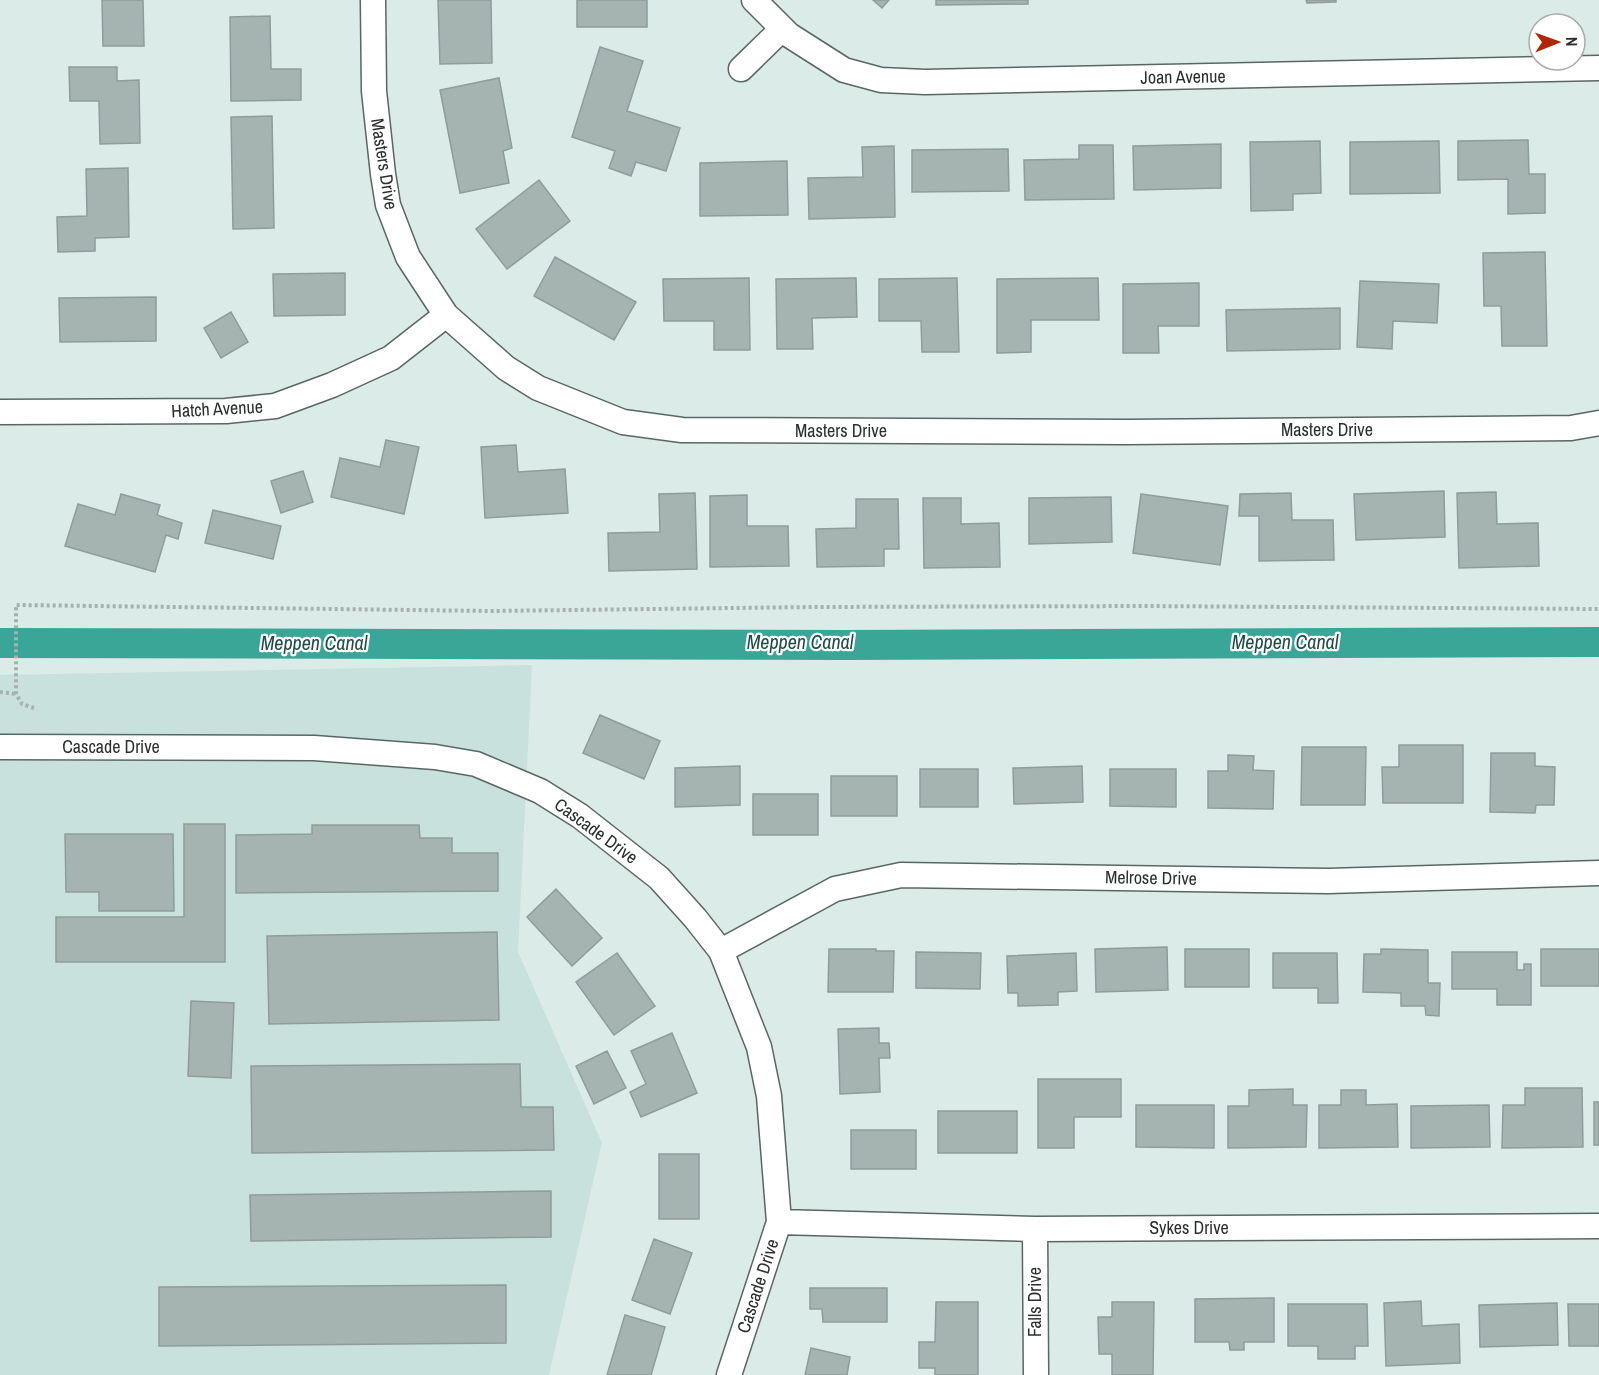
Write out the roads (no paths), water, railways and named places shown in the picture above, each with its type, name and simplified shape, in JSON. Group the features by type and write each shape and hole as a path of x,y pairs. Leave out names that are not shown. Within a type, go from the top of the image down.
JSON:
{"street":[{"name":"Masters Drive","path":"373,0 374,91 383,174 388,205 408,257 446,315 506,368 537,388 623,422 682,430 1138,432 1571,428 1599,423"},
{"name":"Joan Avenue","path":"754,0 789,35 844,70 881,80 937,82 1599,68"},
{"path":"741,69 782,28"},
{"name":"Hatch Avenue","path":"0,412 226,411 275,406 332,385 391,358 446,315"},
{"name":"Cascade Drive","path":"0,747 314,748 435,757 476,764 540,791 580,816 659,878 721,951 759,1047 769,1096 779,1222 729,1375"},
{"name":"Melrose Drive","path":"721,951 835,889 901,875 1328,881 1599,873"},
{"name":"Sykes Drive","path":"779,1222 1035,1229 1599,1226"},
{"name":"Falls Drive","path":"1035,1229 1036,1375"}],"waterway":[{"name":"Meppen Canal","path":"0,643 845,645 1599,642"}]}
